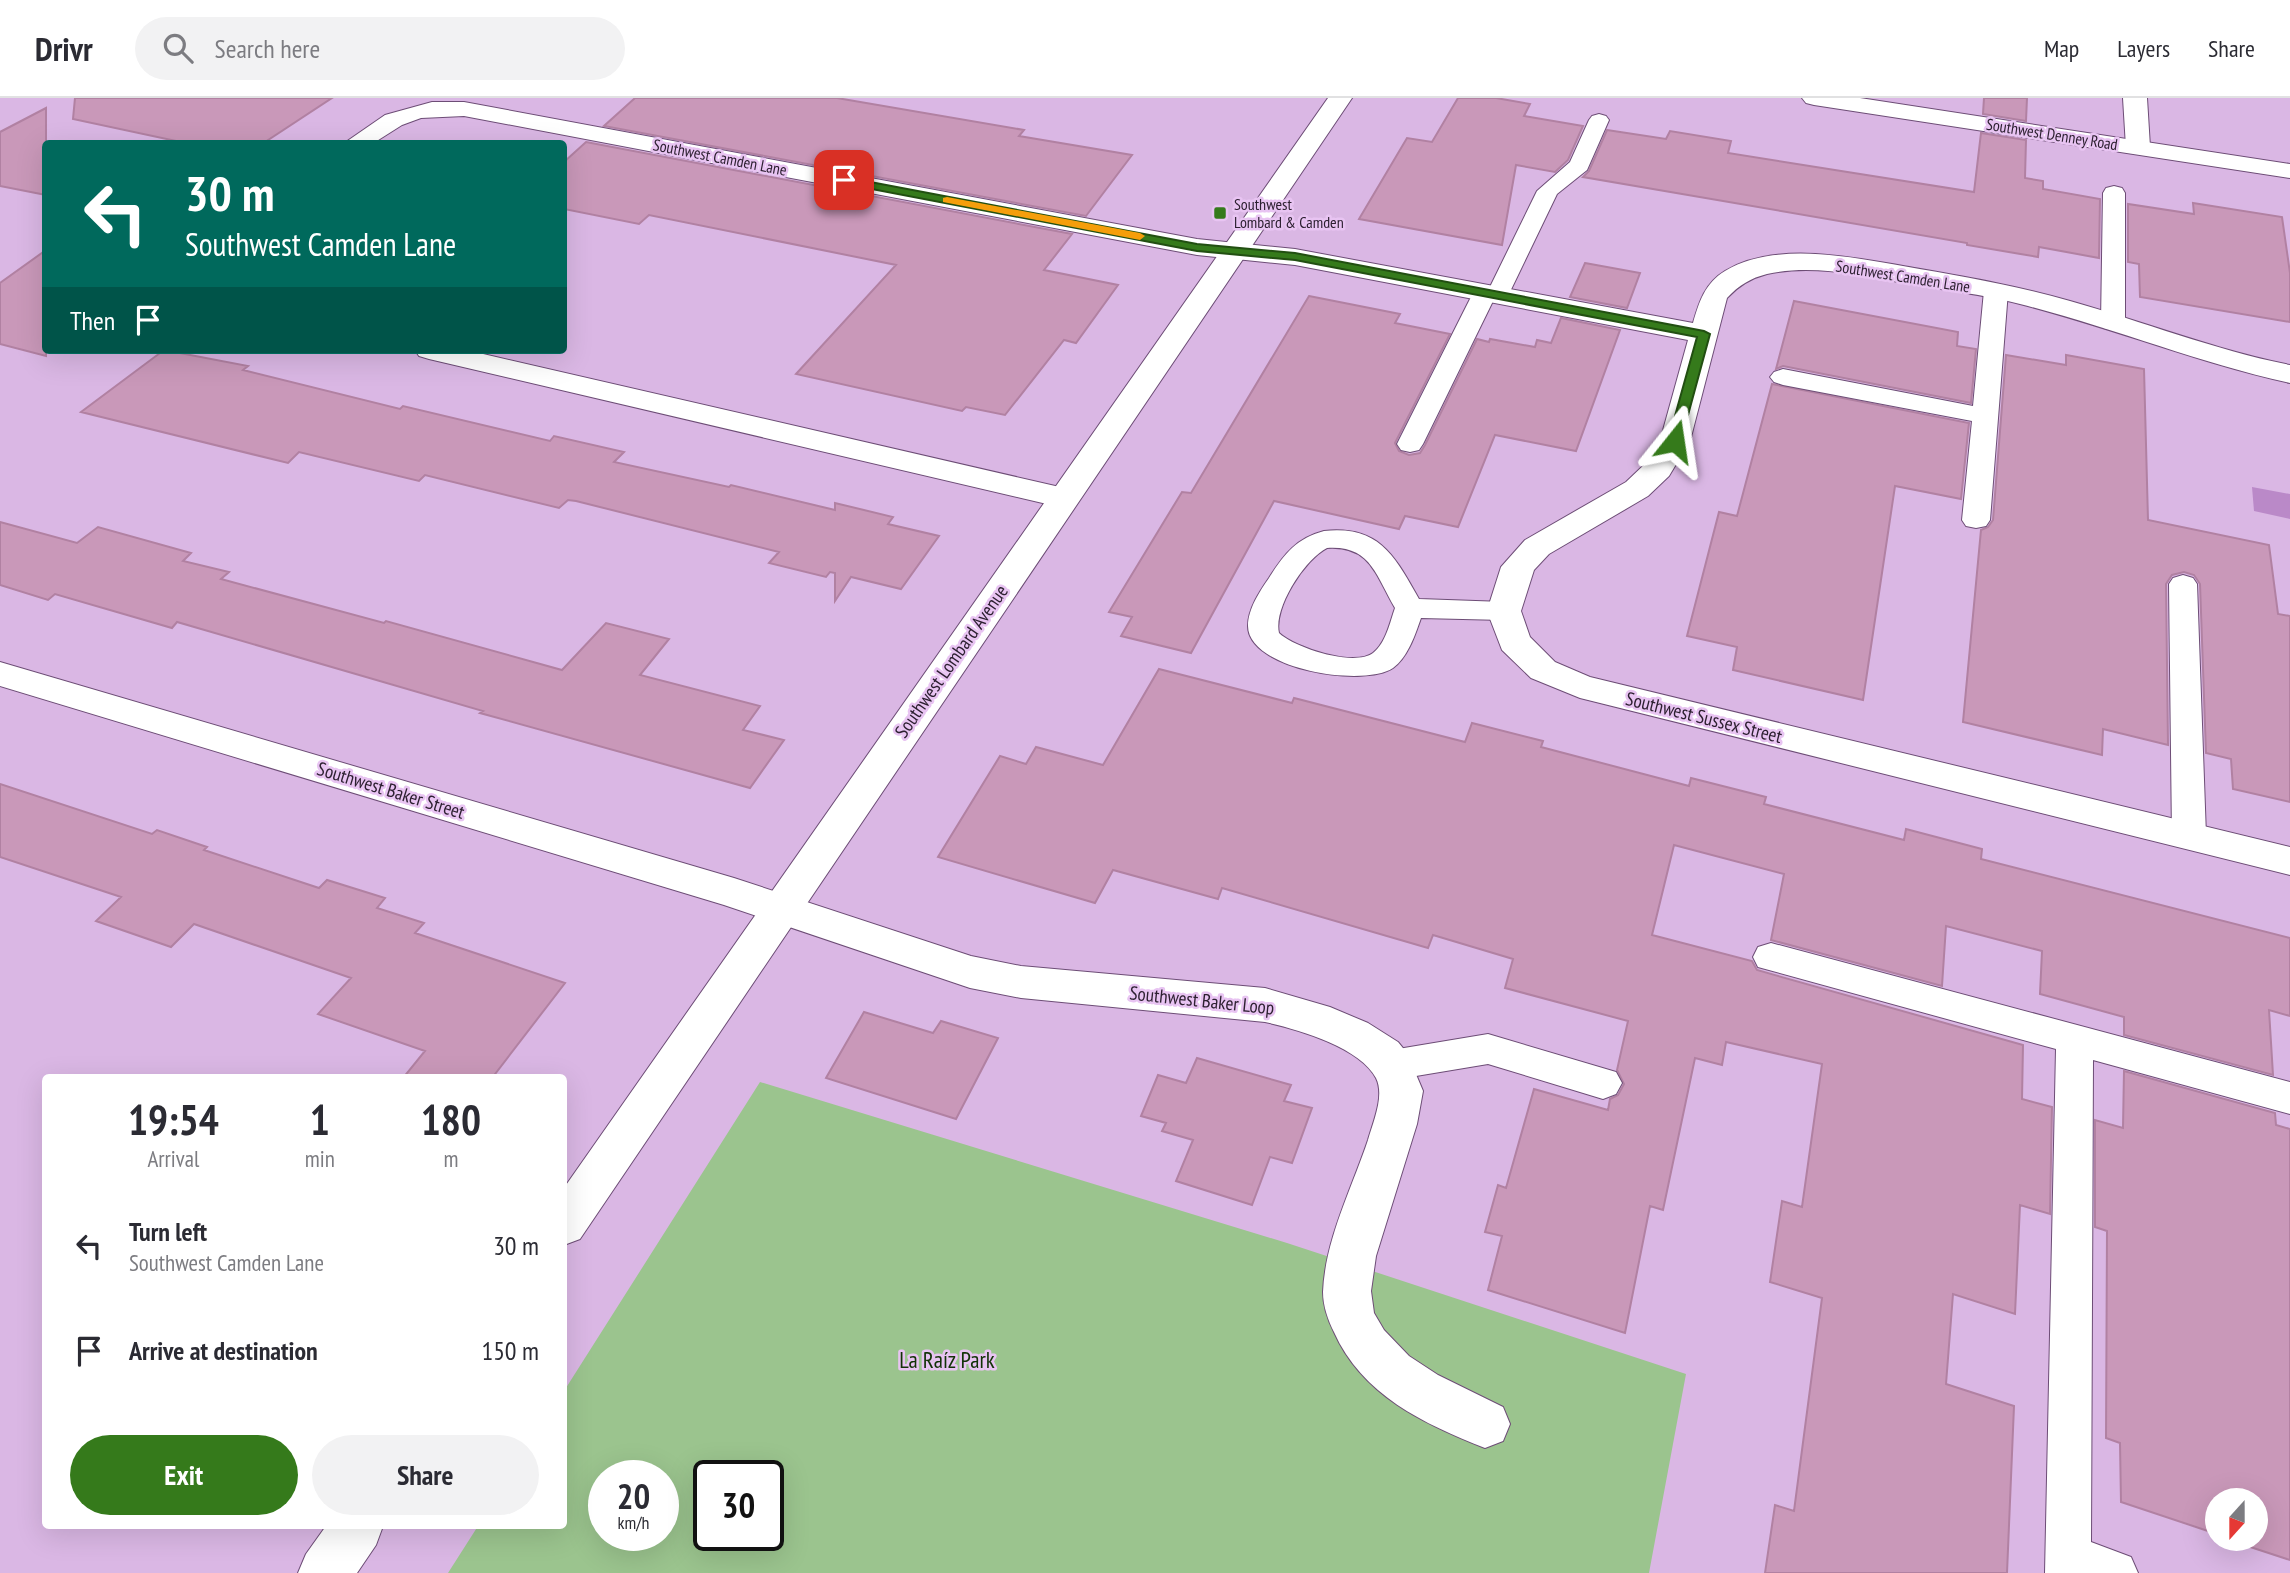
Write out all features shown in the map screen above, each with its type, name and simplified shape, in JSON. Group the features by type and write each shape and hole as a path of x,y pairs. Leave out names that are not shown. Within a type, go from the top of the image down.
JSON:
{"street":[{"name":"Southwest Lombard Avenue","path":"567,1221 1340,98"},
{"name":"Southwest Denney Road","path":"1814,98 2290,171"},
{"path":"2135,98 2138,147"},
{"name":"Southwest Camden Lane","path":"361,140 390,120 411,111 439,107 464,109 1197,247 1295,257 1704,334 1714,296 1724,284 1742,273 1775,265 1811,262 1854,266 2028,298 2225,360 2290,374"},
{"path":"1504,611 1518,567 1537,547 1637,489 1658,469 1675,441 1704,334"},
{"path":"446,354 1064,498"},
{"name":"Southwest Sussex Street","path":"1504,611 1514,642 1543,670 1580,687 2290,861"},
{"name":"Southwest Baker Street","path":"0,674 781,908"},
{"name":"Southwest Baker Loop","path":"781,908 934,962 1008,980 1265,1005 1295,1012 1338,1028 1370,1046 1392,1065"},
{"path":"1392,1065 1401,1090 1396,1119 1353,1259 1347,1293 1352,1318 1366,1345 1412,1389 1485,1424"},
{"path":"325,1573 355,1529"}],"lane":[{"path":"1410,444 1548,191 1579,165 1600,120"},
{"path":"2113,323 2114,193"},
{"path":"1976,520 1996,291"},
{"path":"1783,377 1985,416"},
{"path":"1329,538 1354,541 1376,552 1410,608 1394,652 1377,665 1357,668 1329,665 1278,648 1264,635 1261,619 1292,562 1311,545 1329,538"},
{"path":"2183,584 2189,836"},
{"path":"1410,608 1504,611"},
{"path":"1771,957 2290,1098"},
{"path":"2075,1040 2068,1565 2115,1573"},
{"path":"1392,1065 1488,1049 1603,1083"}],"green space":[{"name":"La Raíz Park","path":"760,1082 1287,1243 1686,1374 1649,1573 448,1573 476,1529 567,1529 567,1386"}],"shaded area":[{"path":"2252,487 2290,494 2290,519 2254,511"}],"building":[{"path":"75,98 332,98 268,140 171,140 73,119"},
{"path":"635,98 837,98 1024,130 1019,136 1132,155 1086,216 604,126"},
{"path":"1458,98 1496,98 1530,104 1524,116 1583,126 1568,160 1555,172 1516,165 1502,245 1359,219 1407,138 1432,142"},
{"path":"1984,98 2027,98 2026,121 1983,114"},
{"path":"46,108 46,140 42,140 42,194 0,186 0,132"},
{"path":"1607,130 1666,139 1670,131 1731,141 1728,153 1974,192 1981,133 2026,140 2025,178 2043,181 2043,189 2100,199 2099,258 2039,247 2038,257 1583,177 1589,171"},
{"path":"586,142 1072,234 1044,270 1118,285 1076,343 1064,340 1005,415 966,407 962,411 796,374 896,265 649,215 639,224 567,210 567,159"},
{"path":"2193,203 2282,217 2290,273 2290,322 2140,297 2139,264 2128,262 2128,204 2194,214"},
{"path":"42,253 42,354 46,356 0,344 0,283"},
{"path":"1585,263 1640,273 1627,308 1570,297"},
{"path":"1309,296 1400,314 1395,323 1450,334 1395,443 1399,451 1409,455 1420,453 1425,445 1477,339 1535,347 1537,340 1551,343 1561,318 1620,330 1576,451 1495,435 1458,527 1405,516 1399,529 1274,501 1191,653 1121,636 1132,617 1109,612 1182,492 1191,493"},
{"path":"1794,301 1958,332 1957,346 1976,349 1971,403 1783,366 1776,369"},
{"path":"159,354 185,354 248,366 243,370 400,409 403,406 550,441 554,436 624,452 614,462 729,487 731,485 835,510 835,503 893,517 888,524 939,536 901,589 851,577 835,601 835,573 830,572 826,577 769,563 779,552 576,501 568,500 559,508 425,475 419,481 299,452 288,463 81,412"},
{"path":"2006,355 2066,365 2066,355 2144,369 2148,520 2269,545 2278,614 2290,616 2290,802 2233,789 2231,759 2206,753 2200,584 2194,575 2184,572 2172,575 2166,584 2168,745 2103,729 2102,755 1963,722 1981,530 1988,527 1993,520"},
{"path":"1772,384 1969,423 1961,499 1895,486 1863,700 1733,670 1737,647 1687,636 1719,512 1737,516"},
{"path":"0,522 77,543 98,527 191,553 183,561 229,572 221,579 562,670 606,623 669,639 640,675 760,706 743,730 784,740 750,788 480,713 483,711 177,622 172,628 55,594 48,600 0,585"},
{"path":"1159,669 1292,703 1294,698 1465,742 1472,723 1543,741 1541,747 1689,786 1691,778 1766,797 1764,804 1904,840 1906,829 1982,849 1981,859 2290,938 2290,1016 2269,1010 2273,1075 2124,1035 2124,1017 2040,994 2042,951 1946,926 1942,986 1771,940 1784,874 1674,845 1652,935 1752,961 1757,970 2023,1045 2022,1099 2052,1107 2050,1214 2020,1205 2015,1314 1953,1294 1946,1384 2014,1406 2007,1573 1765,1573 1775,1505 1794,1511 1822,1298 1770,1282 1782,1201 1802,1207 1822,1064 1726,1042 1722,1065 1695,1058 1663,1210 1650,1206 1625,1333 1488,1290 1502,1236 1485,1232 1498,1185 1506,1188 1534,1089 1608,1110 1610,1099 1618,1095 1624,1084 1617,1070 1628,1021 1505,988 1513,959 1433,935 1428,948 1222,888 1218,899 1113,870 1095,903 938,857 1000,756 1026,764 1036,747 1103,765"},
{"path":"0,784 152,834 157,830 207,847 204,850 319,888 327,880 385,898 377,908 424,923 415,933 565,983 495,1074 406,1074 425,1051 318,1014 351,978 194,924 171,947 96,921 121,897 0,857"},
{"path":"864,1012 933,1033 941,1021 998,1038 956,1119 826,1078"},
{"path":"1197,1058 1291,1085 1284,1101 1312,1108 1292,1163 1270,1157 1252,1205 1176,1181 1193,1140 1162,1131 1166,1123 1141,1116 1158,1075 1186,1083"},
{"path":"2124,1071 2275,1113 2276,1125 2290,1129 2290,1560 2263,1551 2268,1551 2268,1488 2205,1488 2205,1530 2121,1502 2120,1443 2106,1438 2107,1231 2095,1227 2095,1120 2123,1128"}],"slow traffic":[{"path":"947,200 1140,236"}],"place":[{"name":"Southwest Lombard & Camden","path":"1220,213"}],"route":[{"path":"844,180 1197,247 1295,257 1704,334 1675,441"}]}
